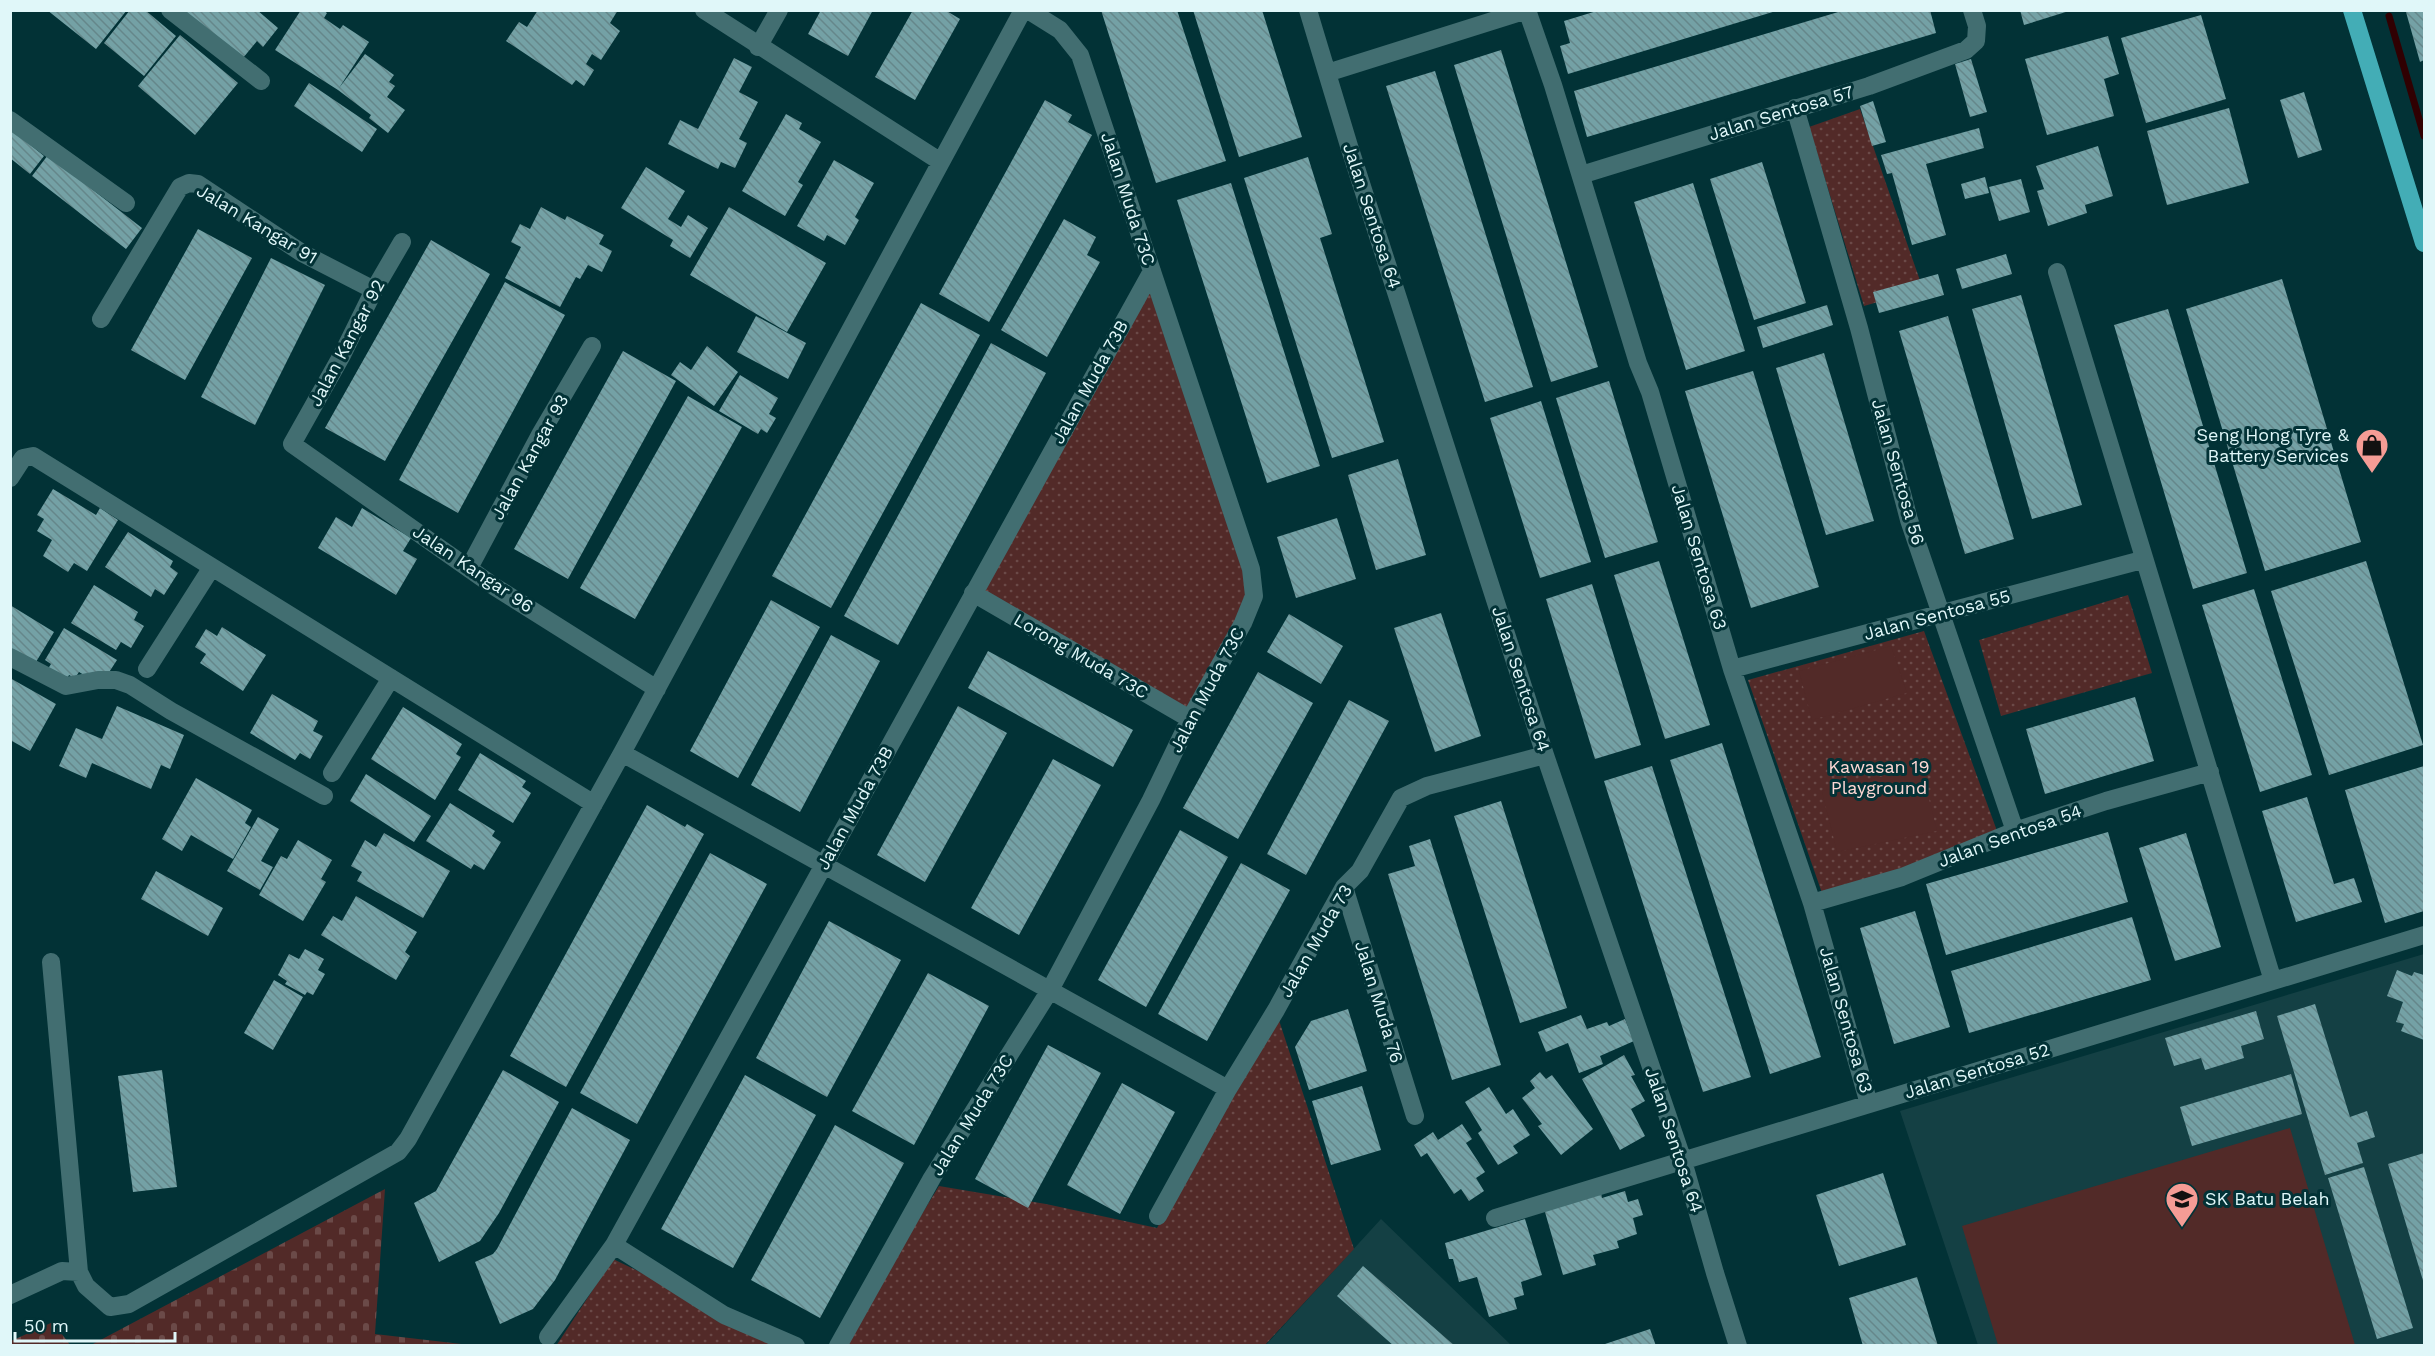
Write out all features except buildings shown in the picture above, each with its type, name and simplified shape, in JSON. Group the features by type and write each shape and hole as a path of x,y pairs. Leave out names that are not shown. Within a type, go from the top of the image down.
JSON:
{"highway":[{"path":"2352,10 2421,219 2424,243"}],"street":[{"path":"170,10 261,81"},
{"path":"704,10 758,47 941,162"},
{"path":"758,47 778,10"},
{"path":"51,962 79,1272 86,1286 110,1307 129,1304 398,1152 408,1139 622,753 1023,10"},
{"name":"Jalan Muda 73C","path":"841,1342 932,1178 1050,990 1151,800 1190,719 1243,623 1254,596 1251,569 1080,55 1060,30 1028,10"},
{"name":"Jalan Sentosa 64","path":"1308,10 1545,754 1683,1161 1738,1346"},
{"name":"Jalan Sentosa 57","path":"1581,175 1869,86 1966,50 1976,40 1977,26 1972,10"},
{"path":"1327,73 1527,11"},
{"name":"Jalan Sentosa 63","path":"1527,11 1553,85 1638,363 1650,392 1732,669 1812,903 1869,1104"},
{"name":"Jalan Sentosa 56","path":"1795,108 1859,328 1909,520 2015,831"},
{"path":"10,120 126,203"},
{"name":"Jalan Kangar 91","path":"101,319 180,187 189,183 198,184 302,253 374,290"},
{"name":"Jalan Kangar 92","path":"292,444 402,242"},
{"name":"Jalan Muda 73B","path":"548,1337 614,1245 1152,271"},
{"path":"2057,272 2142,560 2210,772 2273,981"},
{"name":"Jalan Kangar 93","path":"469,568 541,433 592,346"},
{"name":"Jalan Kangar 96","path":"292,444 469,568 657,689"},
{"path":"10,478 23,459 33,456 594,804"},
{"name":"Jalan Sentosa 55","path":"1732,669 2142,560"},
{"path":"147,669 212,567"},
{"name":"Lorong Muda 73C","path":"973,593 1190,719"},
{"path":"10,657 66,686 98,680 116,680 130,685 171,711 324,796"},
{"path":"332,773 392,678"},
{"path":"622,753 1228,1089"},
{"name":"Jalan Muda 73","path":"1158,1216 1344,887 1360,871 1401,798 1427,786 1545,754"},
{"name":"Jalan Sentosa 54","path":"1812,903 1902,876 2015,831 2106,801 2210,772"},
{"name":"Jalan Muda 76","path":"1344,887 1415,1116"},
{"name":"Jalan Sentosa 52","path":"1495,1218 2424,935"},
{"path":"614,1245 724,1316 796,1346"},
{"path":"10,1295 62,1271 79,1272"}],"shaded area":[{"name":"SK Batu Belah","path":"2424,954 2424,1345 1978,1345 1900,1111"},
{"path":"1381,1219 1511,1345 1265,1346"}],"green space":[{"path":"1860,109 1923,289 1864,306 1809,127"},
{"path":"1152,271 1254,596 1190,719 973,593"},
{"path":"2128,595 2152,673 2001,716 1979,640"},
{"name":"Kawasan 19 Playground","path":"1924,631 2000,839 1823,896 1748,680"},
{"path":"1891,646 1907,693 1812,720 1799,671"},
{"path":"1921,767 1937,831 1837,852 1822,791"},
{"path":"1276,1011 1354,1249 1265,1345 841,1346 939,1186 1046,1204 1157,1228"},
{"path":"2290,1128 2355,1345 1998,1345 1962,1226"},
{"path":"385,1189 375,1334 470,1345 91,1345"},
{"path":"613,1259 793,1345 556,1346"},
{"path":"53,1322 70,1345 11,1345 11,1341"}],"waterway":[{"path":"2389,16 2424,136"}],"place":[{"name":"Seng Hong Tyre & Battery Services","path":"2372,474"},
{"name":"SK Batu Belah","path":"2182,1228"}]}
